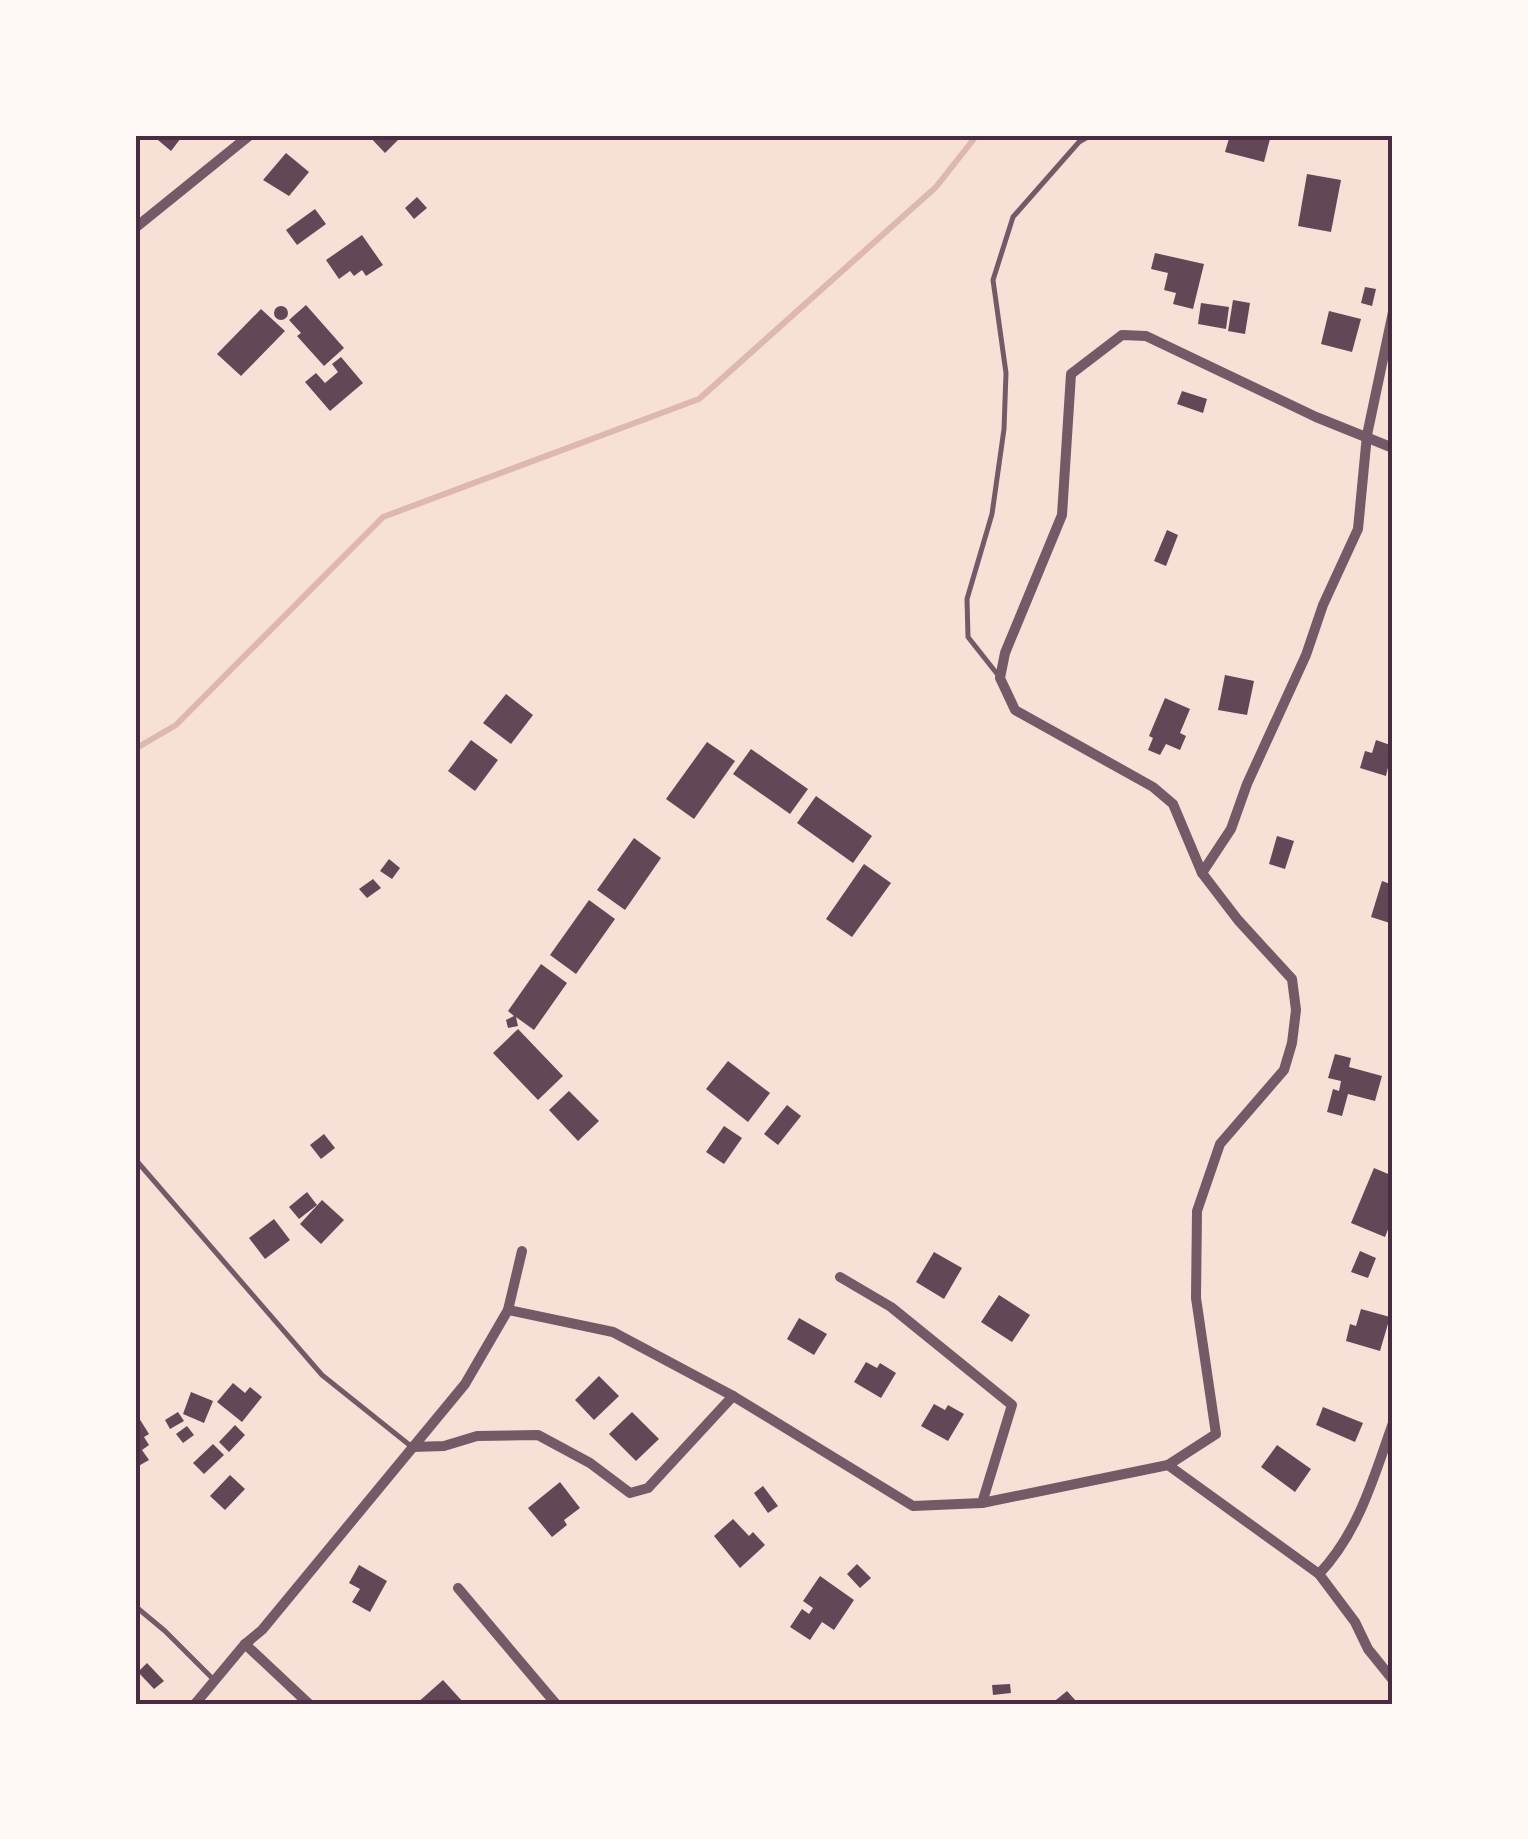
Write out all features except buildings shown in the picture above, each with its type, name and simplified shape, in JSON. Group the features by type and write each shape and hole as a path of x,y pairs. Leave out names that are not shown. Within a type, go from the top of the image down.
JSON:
{"street":[{"path":"135,228 250,135"},
{"path":"1202,873 1231,829 1358,528 1368,435 1393,312"},
{"path":"508,1310 613,1332 733,1396 913,1506 982,1503 1168,1465 1216,1434 1196,1298 1197,1211 1220,1144 1284,1070 1296,1010 1292,979 1202,873 1174,804 1153,787 1015,710 1000,678 1004,653 1062,516 1071,374 1122,336 1146,336 1316,417 1393,448"},
{"path":"195,1704 245,1644 262,1630 465,1384 508,1310 522,1251"},
{"path":"840,1277 891,1307 1012,1405 982,1503"},
{"path":"412,1447 444,1446 477,1436 538,1434 590,1462 630,1493 648,1488 733,1396"},
{"path":"1319,1574 1339,1553 1364,1504 1393,1423"},
{"path":"1168,1465 1319,1574 1393,1680"},
{"path":"458,1588 556,1704"},
{"path":"245,1644 309,1704"}],"lane":[{"path":"1000,678 968,637 967,599 992,514 1004,429 1006,373 992,280 1013,217 1079,142 1091,135"},
{"path":"135,1159 322,1375 412,1447"},
{"path":"135,1606 215,1682"}],"waterway":[{"path":"135,749 176,725 383,517 699,399 936,187 977,135"}]}
